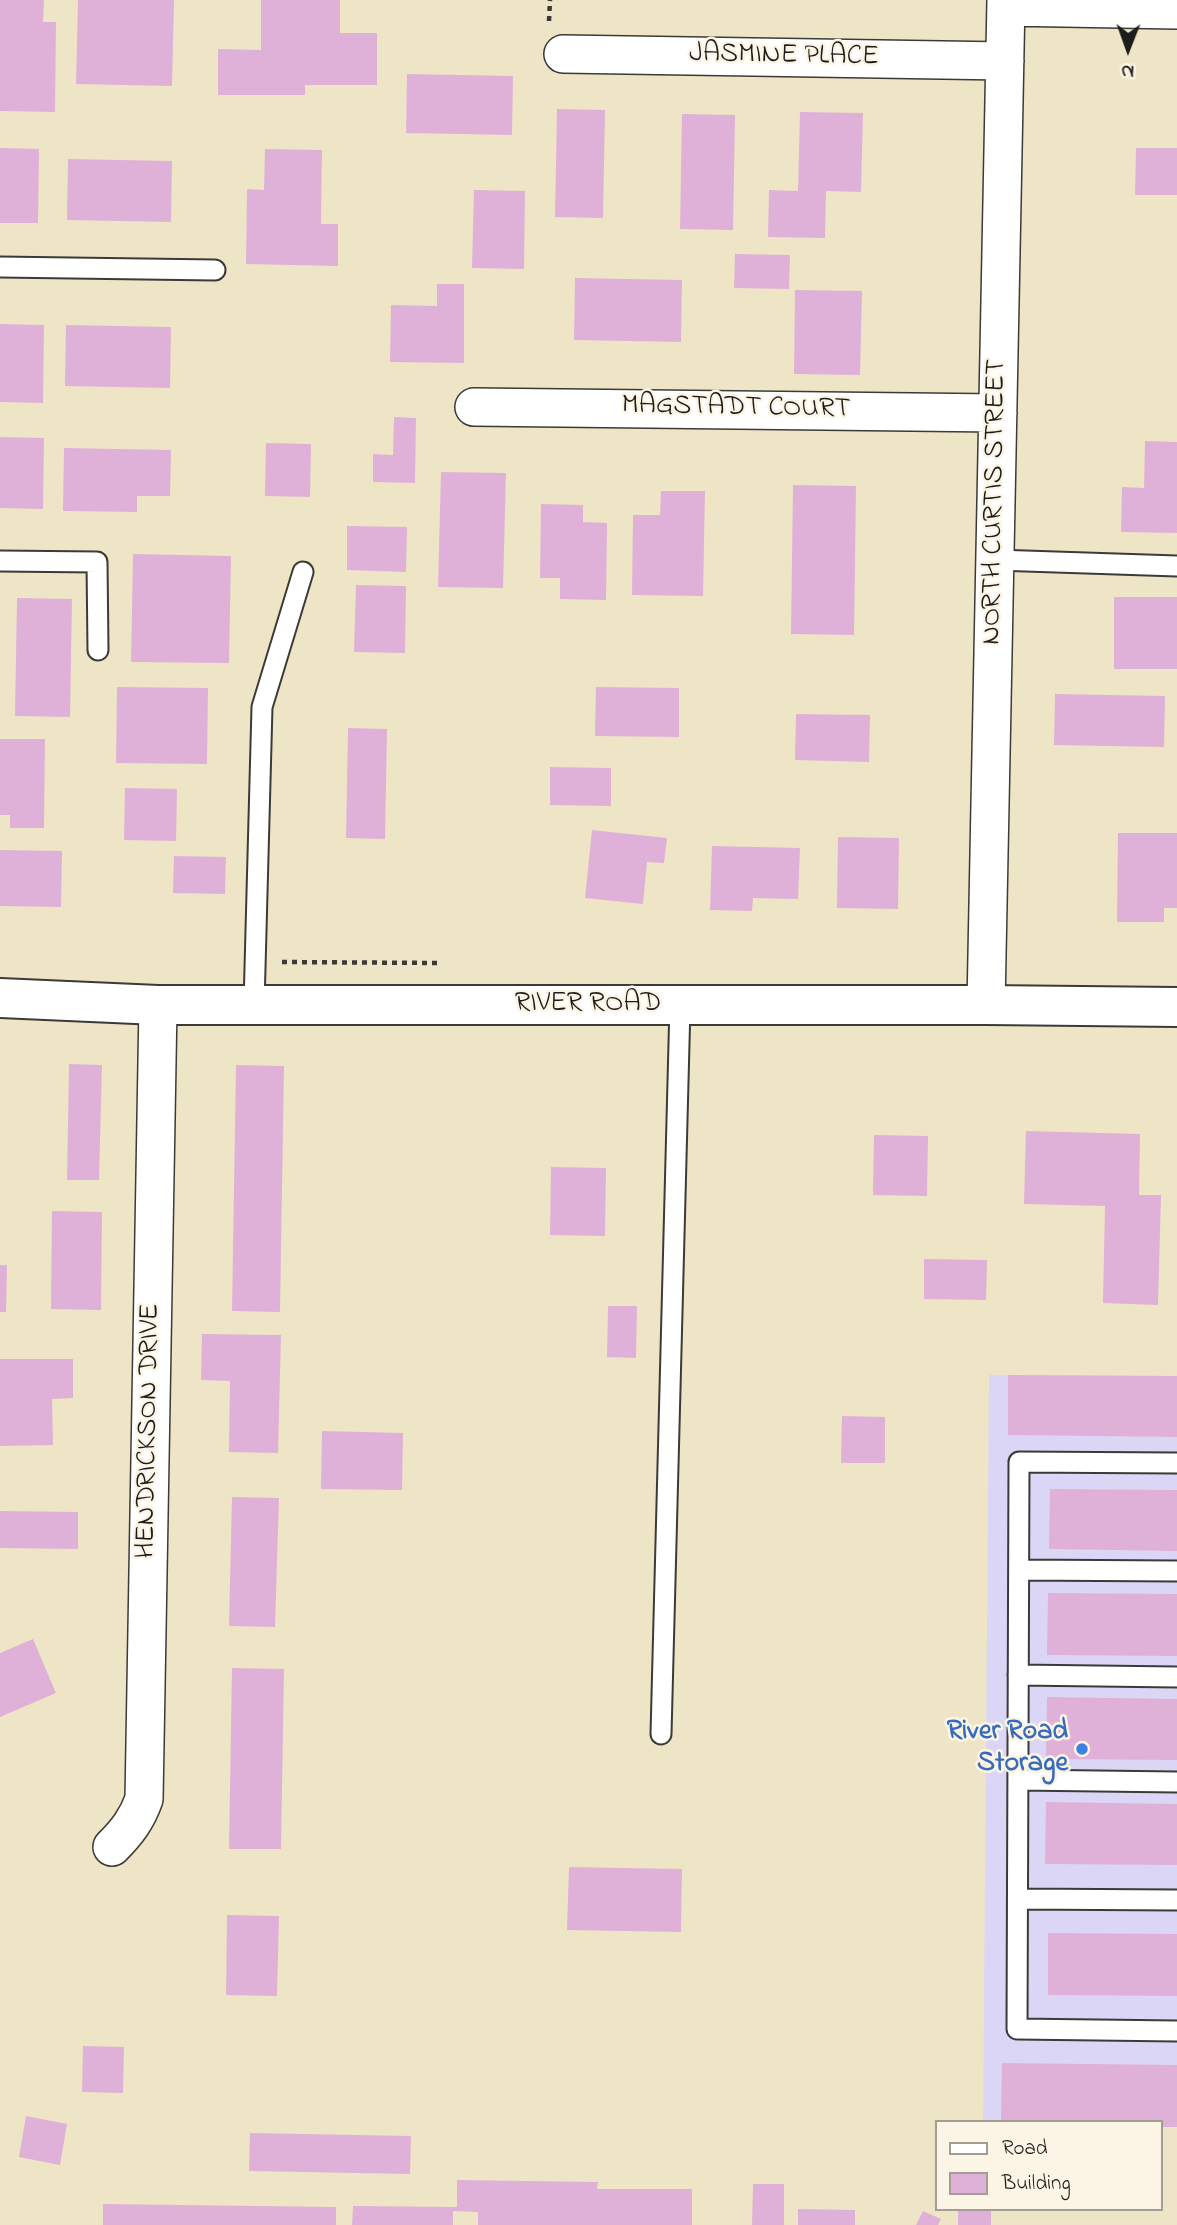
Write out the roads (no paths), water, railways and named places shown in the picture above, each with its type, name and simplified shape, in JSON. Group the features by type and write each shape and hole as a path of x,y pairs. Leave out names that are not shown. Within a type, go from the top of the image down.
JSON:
{"street":[{"path":"1006,4 1177,10"},
{"name":"NORTH CURTIS STREET","path":"986,1005 1006,4"},
{"name":"JASMINE PLACE","path":"563,54 1005,61"},
{"name":"MAGSTADT COURT","path":"474,407 998,412"},
{"name":"RIVER ROAD","path":"0,998 158,1005 1177,1007"},
{"name":"HENDRICKSON DRIVE","path":"112,1847 127,1832 144,1799 158,1005"}],"lane":[{"path":"0,267 215,270"},
{"path":"995,559 1177,566"},
{"path":"0,561 97,562 98,650"},
{"path":"254,1005 262,706 303,572"},
{"path":"661,1734 680,1005"},
{"path":"1177,1463 1019,1462 1017,2029 1177,2031"},
{"path":"1019,1570 1177,1572"},
{"path":"1018,1675 1177,1677"},
{"path":"1018,1780 1177,1782"},
{"path":"1018,1899 1177,1900"}],"place":[{"name":"River Road Storage","path":"1082,1749"}]}
